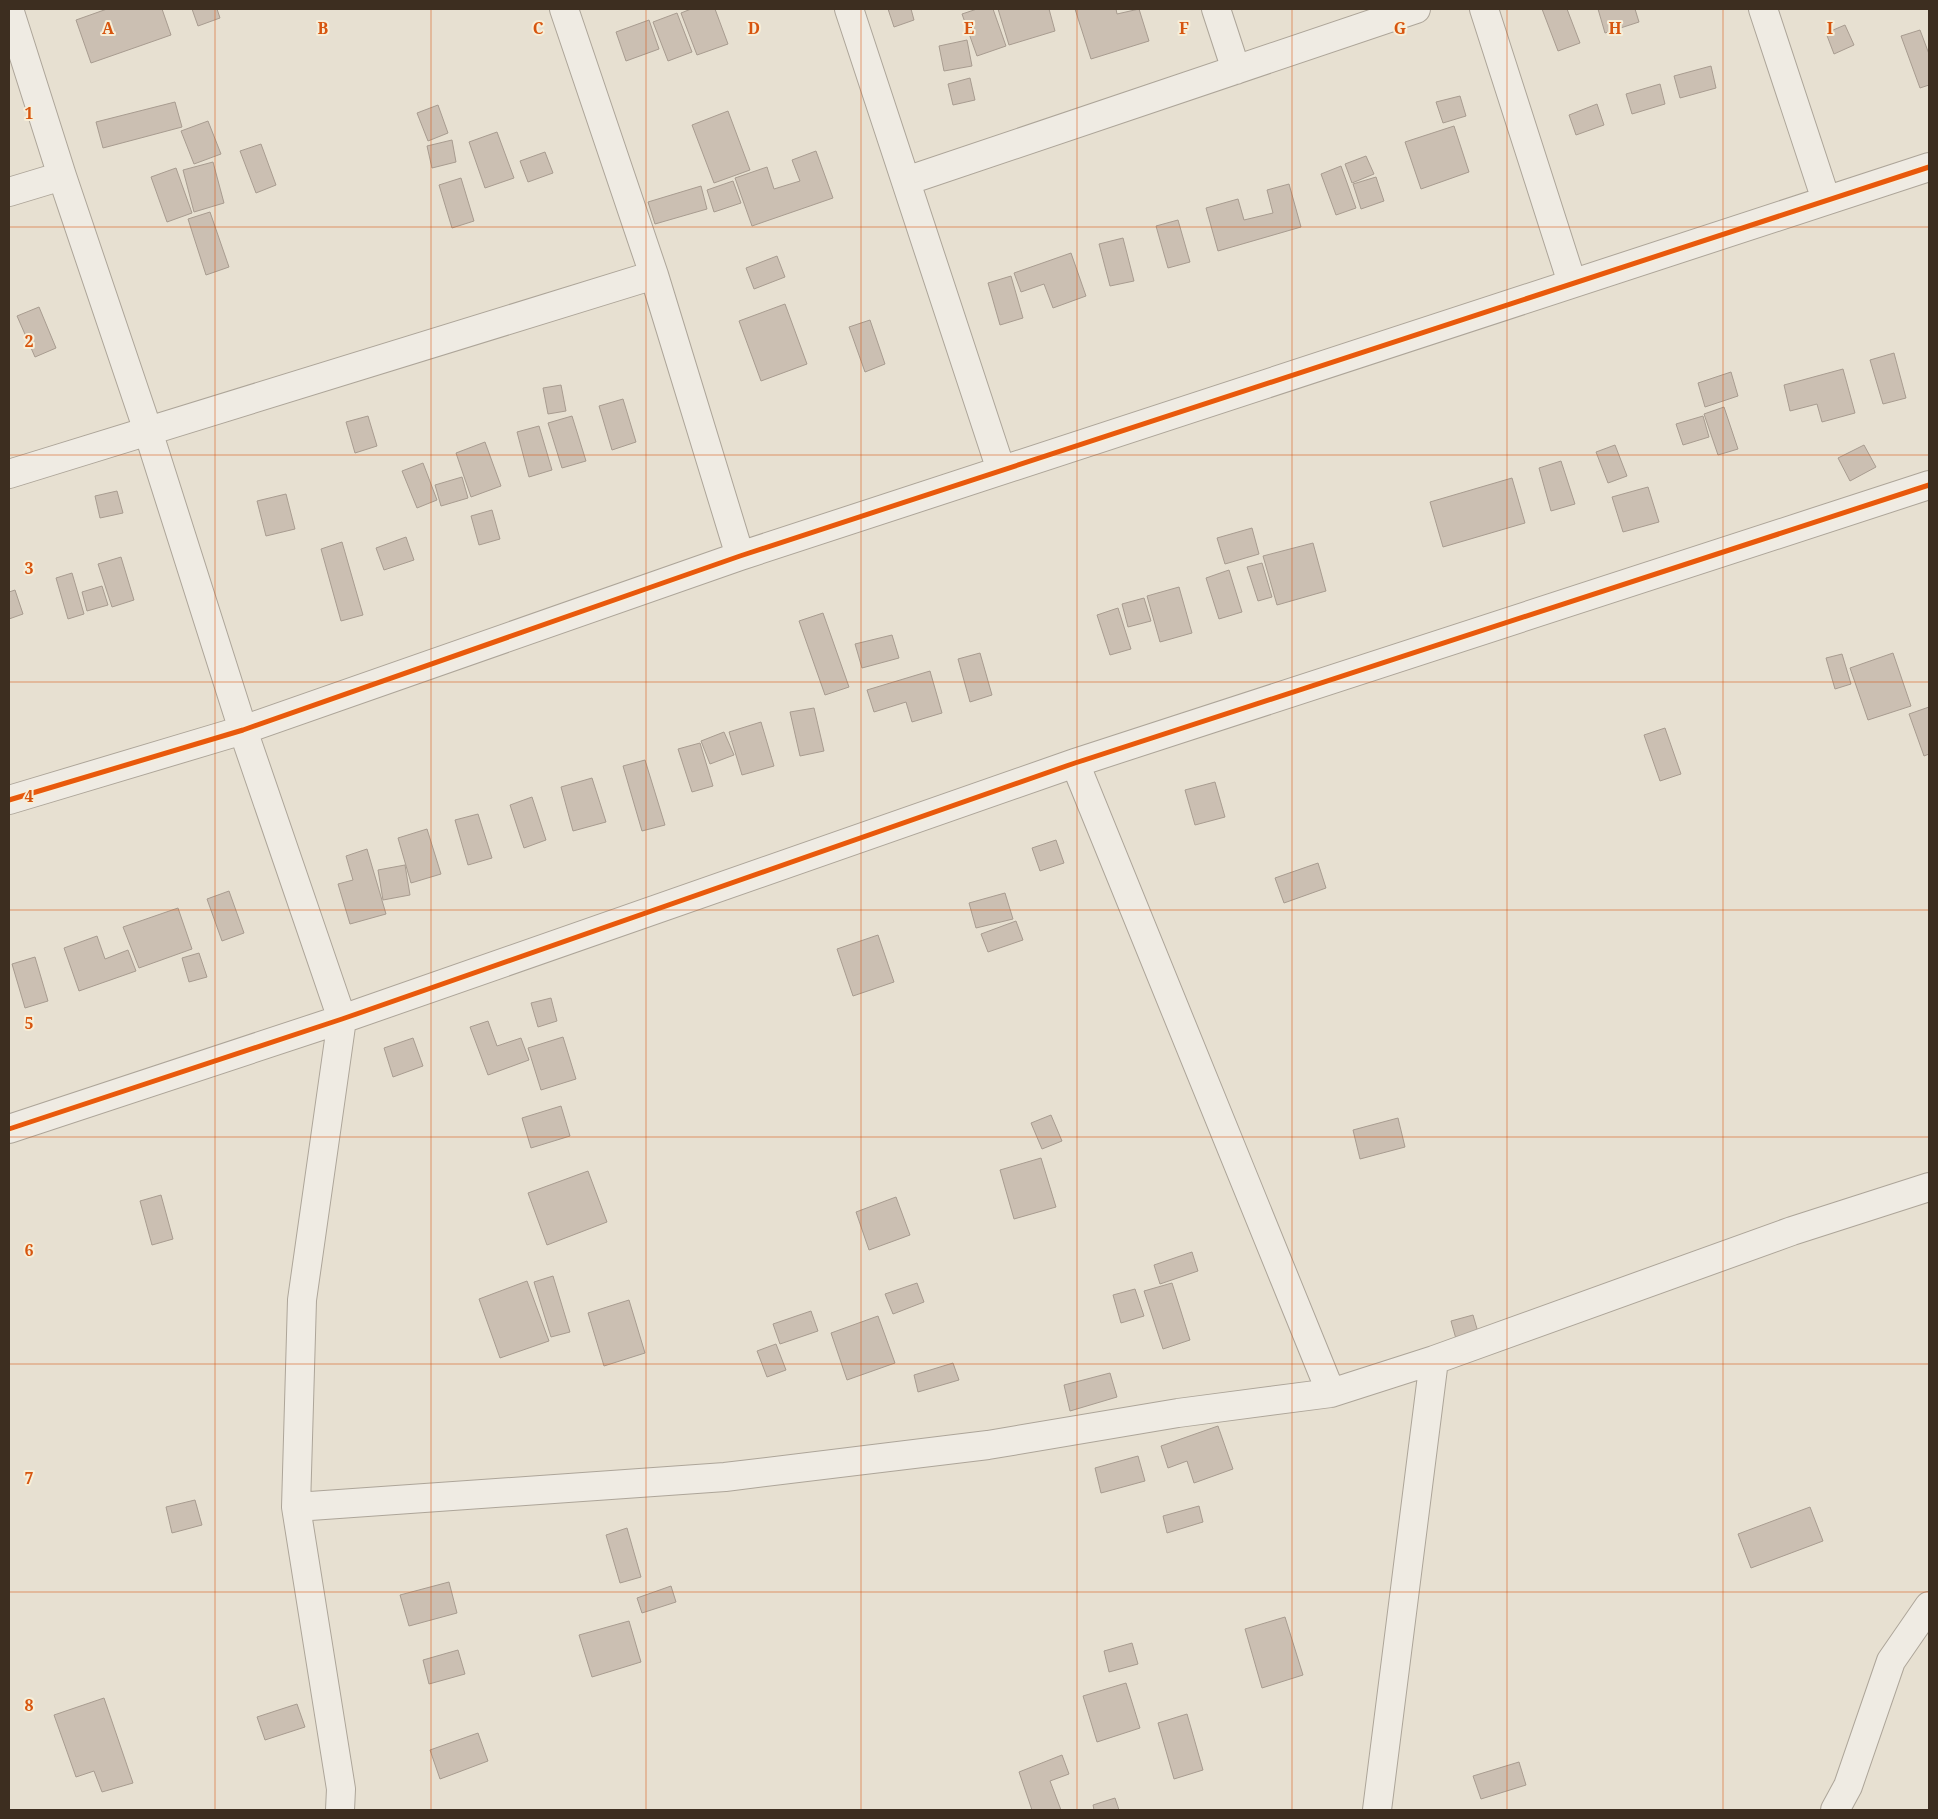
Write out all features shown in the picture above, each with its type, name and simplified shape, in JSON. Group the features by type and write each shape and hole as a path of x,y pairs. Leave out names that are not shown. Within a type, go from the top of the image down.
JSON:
{"street":[{"path":"9,9 244,730 342,1019 302,1300 296,1507 340,1789 340,1810"},
{"path":"564,9 654,275 740,556"},
{"path":"849,9 1001,470"},
{"path":"1216,9 1236,70"},
{"path":"906,181 1416,9"},
{"path":"1484,9 1572,283"},
{"path":"1763,9 1826,200"},
{"path":"9,800 244,730 740,556 1929,167"},
{"path":"9,192 62,176"},
{"path":"9,474 654,275"},
{"path":"10,1126 342,1019 1075,763 1929,485"},
{"path":"1075,763 1331,1393"},
{"path":"296,1507 725,1477 988,1445 1178,1413 1331,1393 1434,1360 1792,1231 1929,1187"},
{"path":"1377,1810 1434,1360"},
{"path":"1836,1810 1848,1786 1892,1661 1929,1606"}],"building":[{"path":"107,9 162,9 171,35 91,63 76,20"},
{"path":"192,9 217,9 220,18 198,26"},
{"path":"691,9 715,9 728,44 697,55 681,13"},
{"path":"888,9 911,9 914,20 894,27"},
{"path":"977,9 993,9 1006,46 977,56 962,14"},
{"path":"998,9 1049,9 1055,31 1009,45"},
{"path":"1075,9 1116,9 1117,14 1139,9 1149,41 1091,59"},
{"path":"1542,9 1567,9 1580,43 1558,51"},
{"path":"1598,9 1635,9 1639,22 1605,33"},
{"path":"677,13 692,52 668,61 653,22"},
{"path":"649,20 659,49 626,61 616,32"},
{"path":"1845,25 1854,45 1834,54 1826,33"},
{"path":"1920,30 1929,54 1929,85 1920,88 1901,36"},
{"path":"967,40 972,66 944,71 939,46"},
{"path":"1711,66 1716,88 1680,98 1674,76"},
{"path":"970,78 975,100 953,105 948,84"},
{"path":"1660,84 1665,104 1632,114 1626,94"},
{"path":"1460,96 1466,116 1443,123 1436,102"},
{"path":"175,102 182,127 103,148 96,122"},
{"path":"1597,104 1604,125 1576,135 1569,115"},
{"path":"438,105 448,133 428,141 417,113"},
{"path":"728,111 750,170 714,183 692,125"},
{"path":"208,121 221,154 194,164 181,131"},
{"path":"1454,126 1469,172 1421,189 1405,142"},
{"path":"497,132 514,178 485,188 469,142"},
{"path":"452,140 456,162 432,168 427,146"},
{"path":"261,144 276,185 256,193 240,151"},
{"path":"816,151 833,198 752,226 735,178 767,167 774,189 800,181 792,160"},
{"path":"545,152 553,173 528,182 520,161"},
{"path":"1366,156 1374,174 1352,183 1345,164"},
{"path":"213,162 224,203 194,212 183,170"},
{"path":"1341,166 1356,208 1336,215 1321,174"},
{"path":"176,168 192,213 167,222 151,177"},
{"path":"1376,177 1384,201 1361,209 1353,184"},
{"path":"461,178 474,221 452,228 439,185"},
{"path":"733,181 741,203 714,212 707,190"},
{"path":"1289,184 1301,227 1218,251 1206,208 1238,199 1244,220 1273,213 1267,190"},
{"path":"701,186 707,209 655,224 648,202"},
{"path":"210,212 229,267 206,275 188,219"},
{"path":"1178,220 1190,262 1168,268 1156,226"},
{"path":"1123,238 1134,281 1110,286 1099,244"},
{"path":"1071,253 1086,296 1053,308 1044,284 1021,292 1014,273"},
{"path":"777,256 785,277 754,289 746,268"},
{"path":"1011,276 1023,318 1000,325 988,283"},
{"path":"785,304 807,364 761,381 739,321"},
{"path":"39,307 56,348 35,357 17,316"},
{"path":"870,320 885,364 865,372 849,327"},
{"path":"1894,353 1906,398 1883,404 1870,360"},
{"path":"1843,369 1855,413 1822,422 1817,404 1790,411 1784,385"},
{"path":"1731,372 1738,396 1705,407 1698,383"},
{"path":"561,385 566,411 548,414 543,388"},
{"path":"623,399 636,442 612,450 599,406"},
{"path":"1724,407 1738,449 1718,455 1704,414"},
{"path":"368,416 377,446 355,453 346,422"},
{"path":"572,416 586,461 562,468 548,423"},
{"path":"1703,416 1709,437 1683,445 1676,424"},
{"path":"539,426 552,470 529,477 517,432"},
{"path":"485,442 501,486 471,497 456,453"},
{"path":"1615,445 1627,476 1608,483 1596,452"},
{"path":"1864,445 1876,467 1850,481 1838,458"},
{"path":"1561,461 1575,504 1551,511 1539,468"},
{"path":"423,463 437,500 417,508 402,471"},
{"path":"462,477 468,498 441,506 435,485"},
{"path":"1512,478 1525,523 1443,547 1430,502"},
{"path":"1648,487 1659,522 1623,532 1612,497"},
{"path":"117,491 123,513 100,518 95,496"},
{"path":"286,494 295,529 266,536 257,501"},
{"path":"492,510 500,539 479,545 471,516"},
{"path":"1252,528 1259,554 1225,564 1217,538"},
{"path":"406,537 414,560 384,570 376,548"},
{"path":"342,542 363,615 341,621 321,549"},
{"path":"1313,543 1326,591 1277,605 1263,556"},
{"path":"121,557 134,600 112,607 98,564"},
{"path":"1262,563 1272,597 1258,601 1247,567"},
{"path":"1229,570 1242,612 1219,619 1206,578"},
{"path":"72,573 84,614 68,619 56,578"},
{"path":"102,586 108,605 87,611 82,592"},
{"path":"1179,587 1192,633 1160,642 1147,596"},
{"path":"15,590 23,614 9,619 9,592"},
{"path":"1144,598 1151,621 1128,627 1122,604"},
{"path":"1118,608 1131,649 1110,655 1097,615"},
{"path":"823,613 849,687 825,695 799,621"},
{"path":"892,635 899,658 862,668 855,644"},
{"path":"980,653 992,695 970,702 958,659"},
{"path":"1893,653 1911,706 1868,720 1850,668"},
{"path":"1842,654 1851,684 1835,689 1826,658"},
{"path":"930,671 942,713 912,722 906,702 874,712 867,690"},
{"path":"1929,707 1929,754 1924,756 1909,714"},
{"path":"814,708 824,751 800,756 790,712"},
{"path":"761,722 774,766 742,775 729,732"},
{"path":"1665,728 1681,774 1660,781 1644,735"},
{"path":"724,732 734,755 710,764 701,741"},
{"path":"700,743 713,786 692,792 678,749"},
{"path":"645,760 665,825 642,831 623,766"},
{"path":"592,778 606,822 573,831 561,787"},
{"path":"1215,782 1225,817 1195,825 1185,790"},
{"path":"532,797 546,840 524,848 510,805"},
{"path":"478,814 492,858 468,865 455,820"},
{"path":"427,829 441,874 411,883 398,838"},
{"path":"1056,840 1064,863 1040,871 1032,848"},
{"path":"367,849 386,914 350,924 338,884 353,880 346,856"},
{"path":"1318,863 1326,888 1284,903 1275,878"},
{"path":"405,865 410,895 383,900 378,870"},
{"path":"229,891 244,933 222,941 207,899"},
{"path":"1005,893 1013,919 976,928 969,903"},
{"path":"178,908 192,949 139,968 123,927"},
{"path":"1016,921 1023,940 988,952 981,934"},
{"path":"878,935 894,982 853,996 837,949"},
{"path":"97,936 105,959 128,950 136,971 79,991 64,948"},
{"path":"199,953 207,977 189,982 182,958"},
{"path":"35,957 48,1001 25,1008 12,964"},
{"path":"551,998 557,1021 538,1027 531,1003"},
{"path":"488,1021 497,1046 521,1038 529,1060 488,1075 470,1027"},
{"path":"563,1037 576,1079 541,1090 528,1048"},
{"path":"413,1038 423,1066 393,1077 384,1048"},
{"path":"561,1106 570,1136 531,1148 522,1118"},
{"path":"1051,1115 1062,1141 1042,1149 1031,1123"},
{"path":"1398,1118 1405,1147 1360,1159 1353,1130"},
{"path":"1041,1158 1056,1207 1014,1219 1000,1170"},
{"path":"588,1171 607,1222 547,1245 528,1193"},
{"path":"161,1195 173,1239 152,1245 140,1201"},
{"path":"896,1197 910,1235 869,1250 856,1212"},
{"path":"1192,1252 1198,1271 1160,1284 1154,1265"},
{"path":"553,1276 570,1332 551,1337 534,1282"},
{"path":"527,1281 549,1341 500,1358 479,1299"},
{"path":"917,1283 924,1302 893,1314 885,1294"},
{"path":"1172,1283 1190,1340 1163,1349 1144,1291"},
{"path":"1135,1289 1144,1316 1121,1323 1113,1295"},
{"path":"629,1300 645,1353 604,1366 588,1313"},
{"path":"811,1311 818,1331 780,1344 773,1324"},
{"path":"1473,1315 1480,1339 1458,1346 1451,1321"},
{"path":"878,1316 895,1363 847,1380 831,1333"},
{"path":"776,1344 786,1370 767,1377 757,1351"},
{"path":"953,1363 959,1380 918,1392 914,1375"},
{"path":"1110,1373 1117,1397 1070,1411 1064,1385"},
{"path":"1218,1426 1233,1469 1194,1483 1187,1461 1168,1468 1161,1446"},
{"path":"1138,1456 1145,1481 1101,1493 1095,1468"},
{"path":"195,1500 202,1525 172,1533 166,1507"},
{"path":"1199,1506 1203,1522 1167,1533 1163,1516"},
{"path":"1810,1507 1823,1541 1751,1568 1738,1534"},
{"path":"627,1528 641,1577 620,1583 606,1535"},
{"path":"449,1582 457,1613 409,1626 400,1595"},
{"path":"671,1586 676,1602 642,1613 637,1598"},
{"path":"1285,1617 1303,1675 1262,1688 1245,1629"},
{"path":"629,1621 641,1662 592,1677 579,1635"},
{"path":"1132,1643 1138,1664 1109,1672 1104,1651"},
{"path":"458,1650 465,1674 429,1684 423,1660"},
{"path":"1126,1683 1140,1728 1097,1742 1083,1696"},
{"path":"104,1698 133,1783 102,1792 94,1771 76,1777 54,1715"},
{"path":"297,1704 305,1727 265,1740 257,1717"},
{"path":"1187,1714 1203,1770 1174,1779 1158,1723"},
{"path":"478,1733 488,1761 440,1779 430,1750"},
{"path":"1062,1755 1069,1774 1050,1781 1061,1810 1032,1810 1019,1772"},
{"path":"1519,1762 1526,1785 1481,1799 1473,1776"},
{"path":"1115,1798 1119,1810 1094,1810 1093,1805"}],"cycle path":[{"path":"9,800 243,730 740,556 1929,167"},
{"path":"9,1129 342,1019 1075,763 1929,485"}]}
